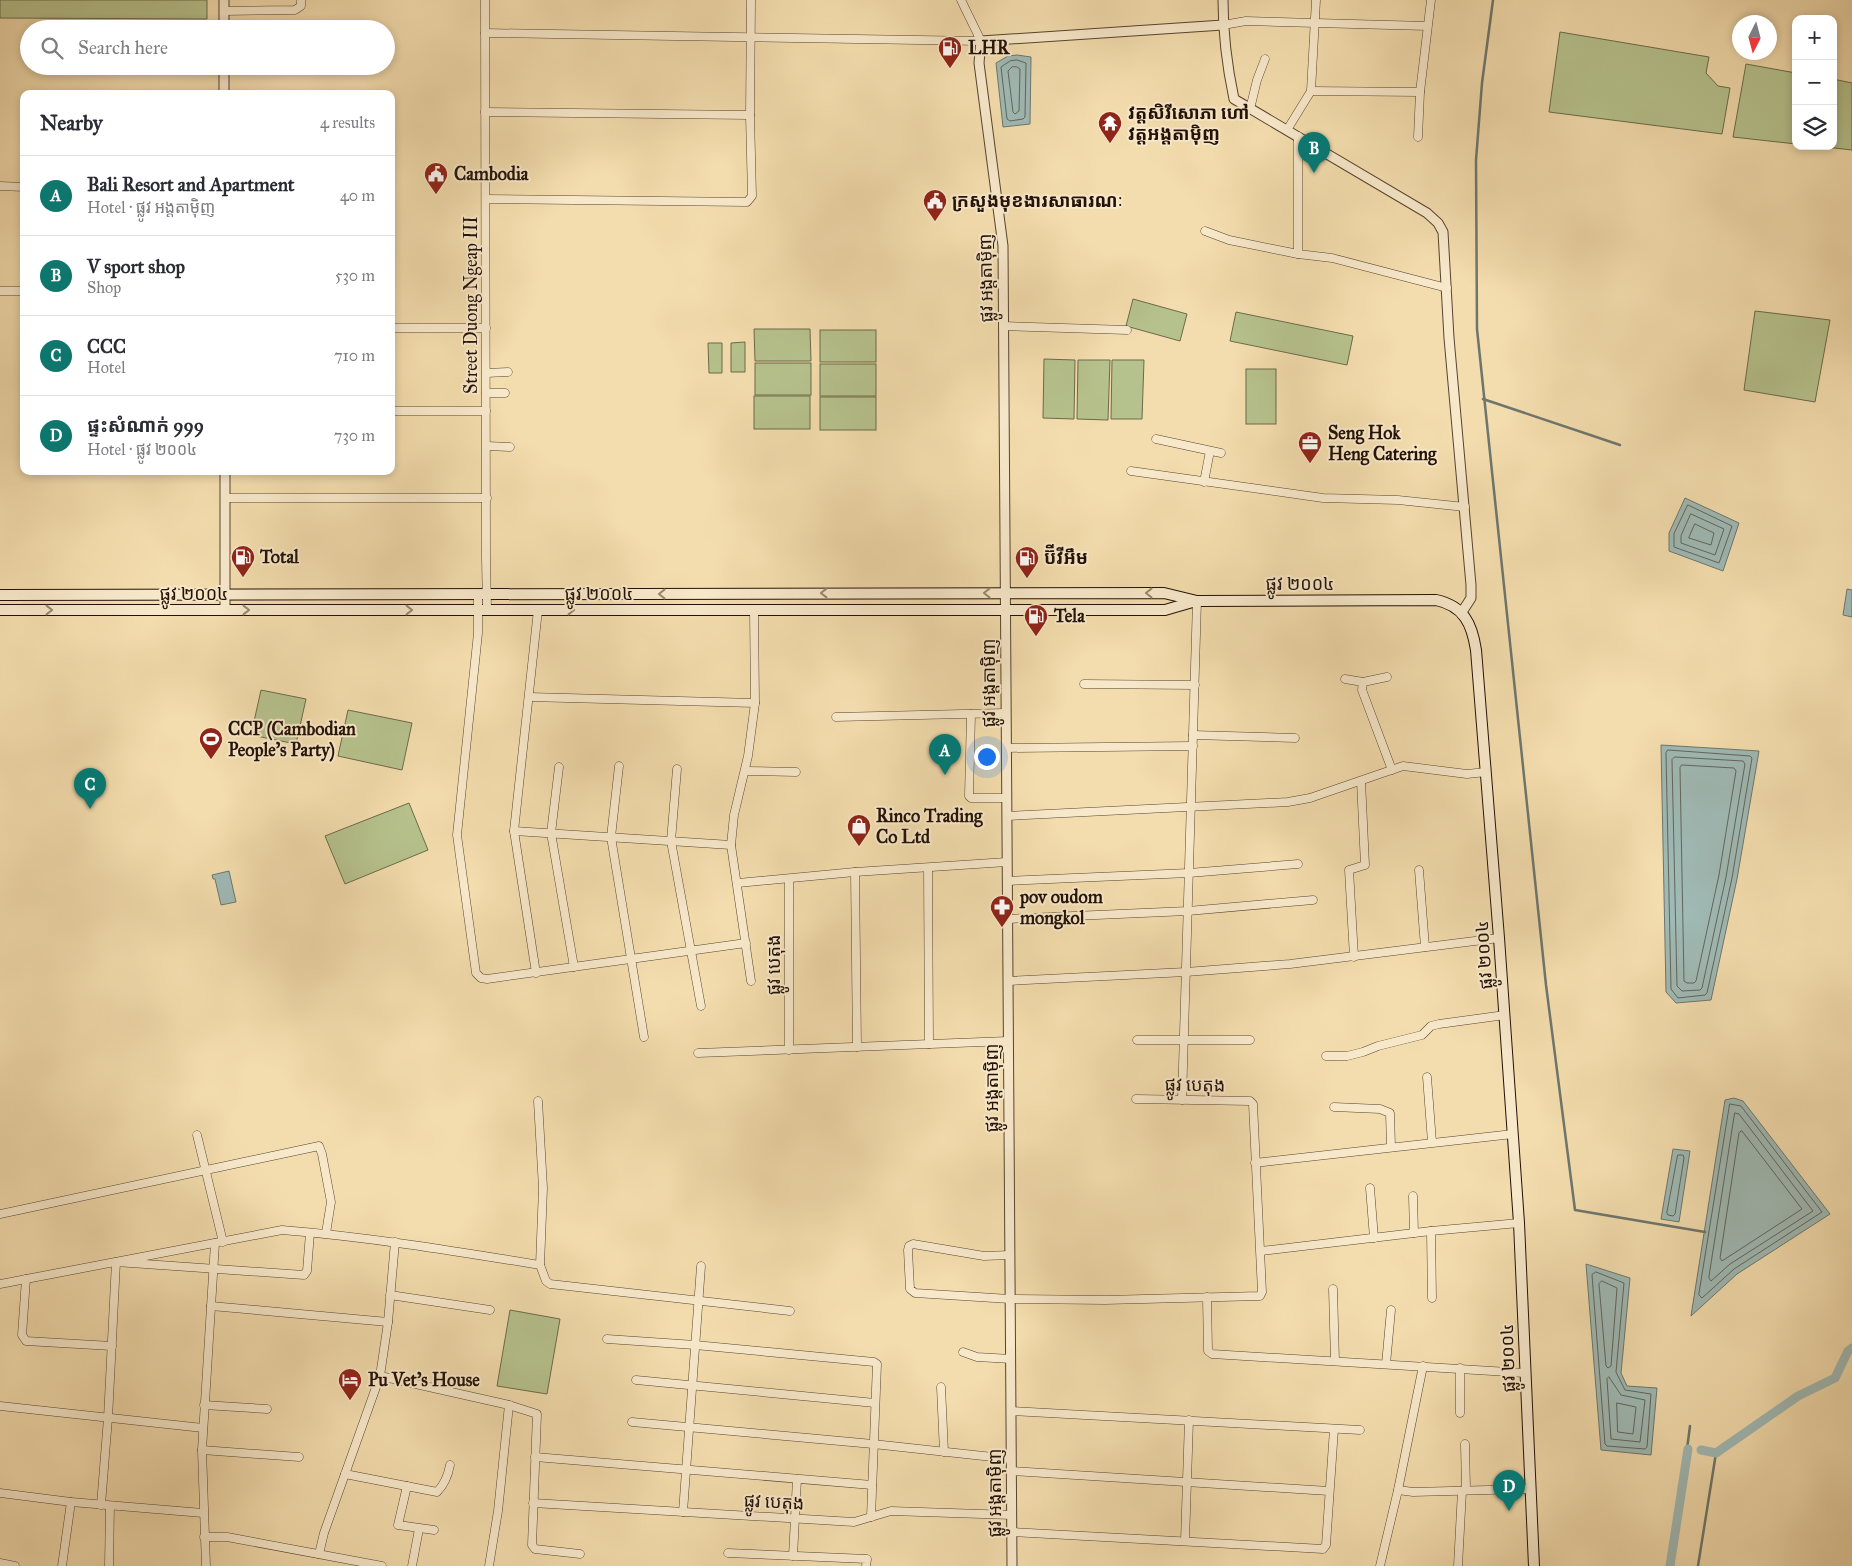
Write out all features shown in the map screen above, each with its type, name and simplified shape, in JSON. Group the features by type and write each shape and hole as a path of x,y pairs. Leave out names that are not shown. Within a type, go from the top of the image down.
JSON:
{"main road":[{"name":"ផ្លូវ ២០០៤","path":"0,595 1164,593 1197,601 1428,600 1442,601 1462,612 1470,625 1476,650 1505,1015 1519,1223 1529,1489 1534,1566"},
{"name":"ផ្លូវ ២០០៤","path":"0,610 1164,610 1197,601"}],"street":[{"path":"224,0 224,20"},
{"path":"224,11 295,10 301,6 301,0"},
{"name":"Street Duong Ngeap III","path":"484,0 486,557 483,610 478,633 457,835 475,970 478,976 487,979 746,943"},
{"path":"486,198 748,202 752,196 750,115 751,0"},
{"path":"961,0 981,41"},
{"path":"1223,0 1223,25 1227,64 1234,100 1428,213 1438,223 1443,232 1449,338 1471,591 1470,598 1462,612"},
{"path":"1287,130 1311,91 1316,0"},
{"path":"1418,137 1420,92 1431,0"},
{"path":"485,33 981,41 1223,25 1246,20 1427,26"},
{"name":"ផ្លូវ អង្តតាម៉ិញ","path":"981,41 979,63 1002,246 1012,1566"},
{"path":"1250,109 1257,80 1265,59"},
{"path":"224,75 224,90"},
{"path":"1311,91 1420,92"},
{"path":"485,112 750,115"},
{"path":"1298,136 1298,254"},
{"path":"0,186 20,186"},
{"path":"1205,231 1229,240 1298,254 1332,258 1447,288"},
{"path":"0,291 20,291"},
{"path":"1003,326 1127,330"},
{"path":"395,328 486,328"},
{"path":"486,373 508,372"},
{"path":"486,393 505,393"},
{"path":"395,411 486,411"},
{"path":"1156,439 1222,453"},
{"path":"487,446 510,447"},
{"path":"1204,482 1210,450"},
{"path":"1130,471 1323,498 1398,500 1465,507"},
{"path":"225,475 225,610"},
{"path":"225,498 487,498"},
{"path":"1182,1100 1197,601"},
{"path":"536,973 514,831 538,610"},
{"path":"751,981 731,845 734,815 745,771 754,703 754,610"},
{"path":"1345,679 1363,682 1387,677"},
{"path":"1363,682 1362,690 1392,770"},
{"path":"1084,684 1195,685"},
{"path":"529,697 754,703"},
{"path":"836,717 1005,713"},
{"path":"971,714 969,796 971,798 1006,798"},
{"path":"1193,735 1295,738"},
{"path":"1006,748 1193,746"},
{"path":"619,766 611,837 644,1037"},
{"path":"1007,816 1288,802 1310,798 1403,766 1467,774 1486,772"},
{"path":"559,768 551,833 574,968"},
{"path":"678,769 671,841 701,1006"},
{"path":"745,771 796,772"},
{"path":"1354,956 1349,870 1365,865 1361,781"},
{"path":"514,831 731,845"},
{"path":"738,883 855,872 1007,862"},
{"path":"1007,881 1189,873 1298,864"},
{"path":"928,868 929,1044"},
{"path":"1419,870 1426,947"},
{"path":"855,872 857,1047"},
{"name":"ផ្លូវ បេតុង","path":"789,879 789,1050"},
{"path":"1007,919 1188,911 1313,900"},
{"path":"1008,981 1186,972 1290,964 1499,938"},
{"path":"1326,1056 1347,1056 1363,1052 1378,1046 1422,1035 1431,1026 1439,1024 1505,1015"},
{"path":"1137,1040 1250,1040"},
{"path":"698,1053 1008,1041"},
{"path":"1427,1077 1432,1142"},
{"name":"ផ្លូវ បេតុង","path":"1136,1100 1250,1101 1253,1104 1255,1163"},
{"path":"538,1101 543,1188 540,1265 546,1281 550,1284 790,1311"},
{"path":"1334,1107 1380,1109 1390,1114 1391,1147"},
{"path":"1010,1255 977,1255 913,1244 909,1246 908,1250 911,1292 1010,1299 1105,1300 1260,1296 1262,1292 1261,1251 1255,1163 1512,1134"},
{"path":"197,1135 223,1242"},
{"path":"0,1214 319,1146 330,1191 330,1212 326,1233"},
{"path":"1370,1188 1374,1238"},
{"path":"1413,1196 1414,1233"},
{"path":"1261,1251 1431,1231 1519,1223"},
{"path":"0,1281 26,1279 282,1230 326,1233 395,1242 540,1265"},
{"path":"1431,1231 1432,1298"},
{"path":"116,1262 306,1274 310,1233"},
{"path":"319,1554 324,1533 380,1376 388,1322 395,1242"},
{"path":"206,1566 202,1450 215,1243"},
{"path":"101,1505 108,1418 116,1262"},
{"path":"683,1512 701,1266"},
{"path":"26,1279 22,1335 26,1341 112,1346"},
{"path":"1333,1289 1335,1361"},
{"path":"390,1295 490,1310"},
{"path":"1207,1297 1208,1351 1212,1354 1525,1373"},
{"path":"211,1306 388,1322"},
{"path":"1386,1364 1391,1310"},
{"path":"606,1339 695,1345 874,1362 877,1364 871,1517"},
{"path":"963,1352 977,1357 1010,1359"},
{"path":"1380,1566 1398,1490 1422,1366"},
{"path":"1460,1368 1460,1413"},
{"path":"380,1376 509,1405 537,1414 532,1547 580,1554"},
{"path":"636,1380 875,1403"},
{"path":"942,1387 944,1452"},
{"path":"204,1405 267,1409"},
{"path":"488,1566 498,1511 509,1405"},
{"path":"0,1406 203,1428"},
{"path":"1011,1411 1360,1430"},
{"path":"1185,1541 1189,1420"},
{"path":"632,1422 873,1444 1011,1459"},
{"path":"1012,1532 1324,1549 1326,1544 1334,1429"},
{"path":"1458,1566 1464,1490 1465,1444"},
{"path":"202,1450 299,1457"},
{"path":"534,1457 872,1485"},
{"path":"345,1474 437,1492 443,1486 450,1466"},
{"path":"1011,1471 1329,1491"},
{"path":"793,1556 797,1479"},
{"path":"407,1486 398,1525 434,1530"},
{"path":"1398,1490 1413,1492 1529,1489"},
{"path":"0,1493 110,1506 203,1513"},
{"path":"62,1566 71,1502"},
{"name":"ផ្លូវ បេតុង","path":"533,1502 854,1522 891,1512 1012,1515"},
{"path":"109,1566 110,1506"},
{"path":"412,1566 419,1529"},
{"path":"204,1537 227,1537 382,1566"},
{"path":"728,1553 867,1559 866,1566"},
{"path":"0,1562 15,1566"}],"green space":[{"path":"0,0 207,0 207,19 0,18"},
{"path":"1560,32 1709,57 1706,73 1718,86 1730,88 1722,134 1549,112"},
{"path":"1746,64 1792,72 1792,144 1733,137"},
{"path":"1837,80 1852,83 1852,150 1837,148"},
{"path":"1133,299 1187,314 1180,341 1126,326"},
{"path":"1755,311 1830,320 1815,402 1744,390"},
{"path":"1236,312 1353,336 1347,365 1230,341"},
{"path":"754,329 810,329 811,361 755,361"},
{"path":"820,330 876,330 876,362 820,362"},
{"path":"745,342 745,372 731,372 731,343"},
{"path":"708,343 722,343 722,373 709,373"},
{"path":"1044,359 1075,360 1074,419 1043,418"},
{"path":"1078,360 1110,360 1108,420 1077,419"},
{"path":"1112,360 1144,360 1142,419 1111,419"},
{"path":"755,363 811,363 811,395 755,395"},
{"path":"820,364 876,364 876,396 820,396"},
{"path":"1246,369 1276,369 1276,424 1246,424"},
{"path":"754,396 810,396 810,429 754,429"},
{"path":"820,397 876,397 876,430 820,430"},
{"path":"261,690 306,699 296,744 251,735"},
{"path":"348,710 412,723 402,770 338,756"},
{"path":"409,803 428,850 345,884 325,836"},
{"path":"510,1310 560,1319 547,1394 497,1386"}],"water":[{"path":"1008,56 1031,57 1030,124 1003,127 996,63"},
{"path":"1685,498 1739,523 1723,571 1669,551 1669,533"},
{"path":"1847,589 1852,590 1852,617 1843,615"},
{"path":"1661,745 1759,751 1737,879 1711,1000 1676,1003 1666,992"},
{"path":"229,871 236,902 221,905 215,879 213,879 212,875"},
{"path":"1734,1098 1743,1101 1830,1214 1737,1274 1691,1316 1725,1100"},
{"path":"1673,1149 1690,1151 1679,1222 1661,1219"},
{"path":"1586,1264 1630,1278 1621,1373 1627,1386 1657,1388 1651,1455 1601,1450"}],"waterway":[{"path":"1493,0 1482,83 1476,160 1477,329 1546,985 1575,1210 1705,1232"},
{"path":"1483,399 1620,445"},
{"path":"1701,1450 1716,1453 1798,1396 1835,1378 1848,1351 1852,1348"},
{"path":"1687,1449 1690,1426"},
{"path":"1670,1566 1688,1449"},
{"path":"1698,1566 1716,1453"}],"place":[{"name":"LHR","path":"950,69"},
{"name":"វត្តសិរីសោភា ហៅ វត្តអង្តតាម៉ិញ","path":"1110,144"},
{"name":"V sport shop","path":"1314,173"},
{"name":"Cambodia","path":"436,195"},
{"name":"ក្រសួងមុខងារសាធារណៈ","path":"935,222"},
{"name":"Seng Hok Heng Catering","path":"1310,464"},
{"name":"Total","path":"243,578"},
{"name":"ប៊ីវីអឹម","path":"1027,579"},
{"name":"Tela","path":"1036,637"},
{"name":"CCP (Cambodian People's Party)","path":"211,760"},
{"name":"Bali Resort and Apartment","path":"945,775"},
{"name":"CCC","path":"90,809"},
{"name":"Rinco Trading Co Ltd","path":"859,847"},
{"name":"pov oudom mongkol","path":"1002,928"},
{"name":"Pu Vet's House","path":"350,1401"},
{"name":"ផ្ទះសំណាក់ 999","path":"1509,1511"}]}
